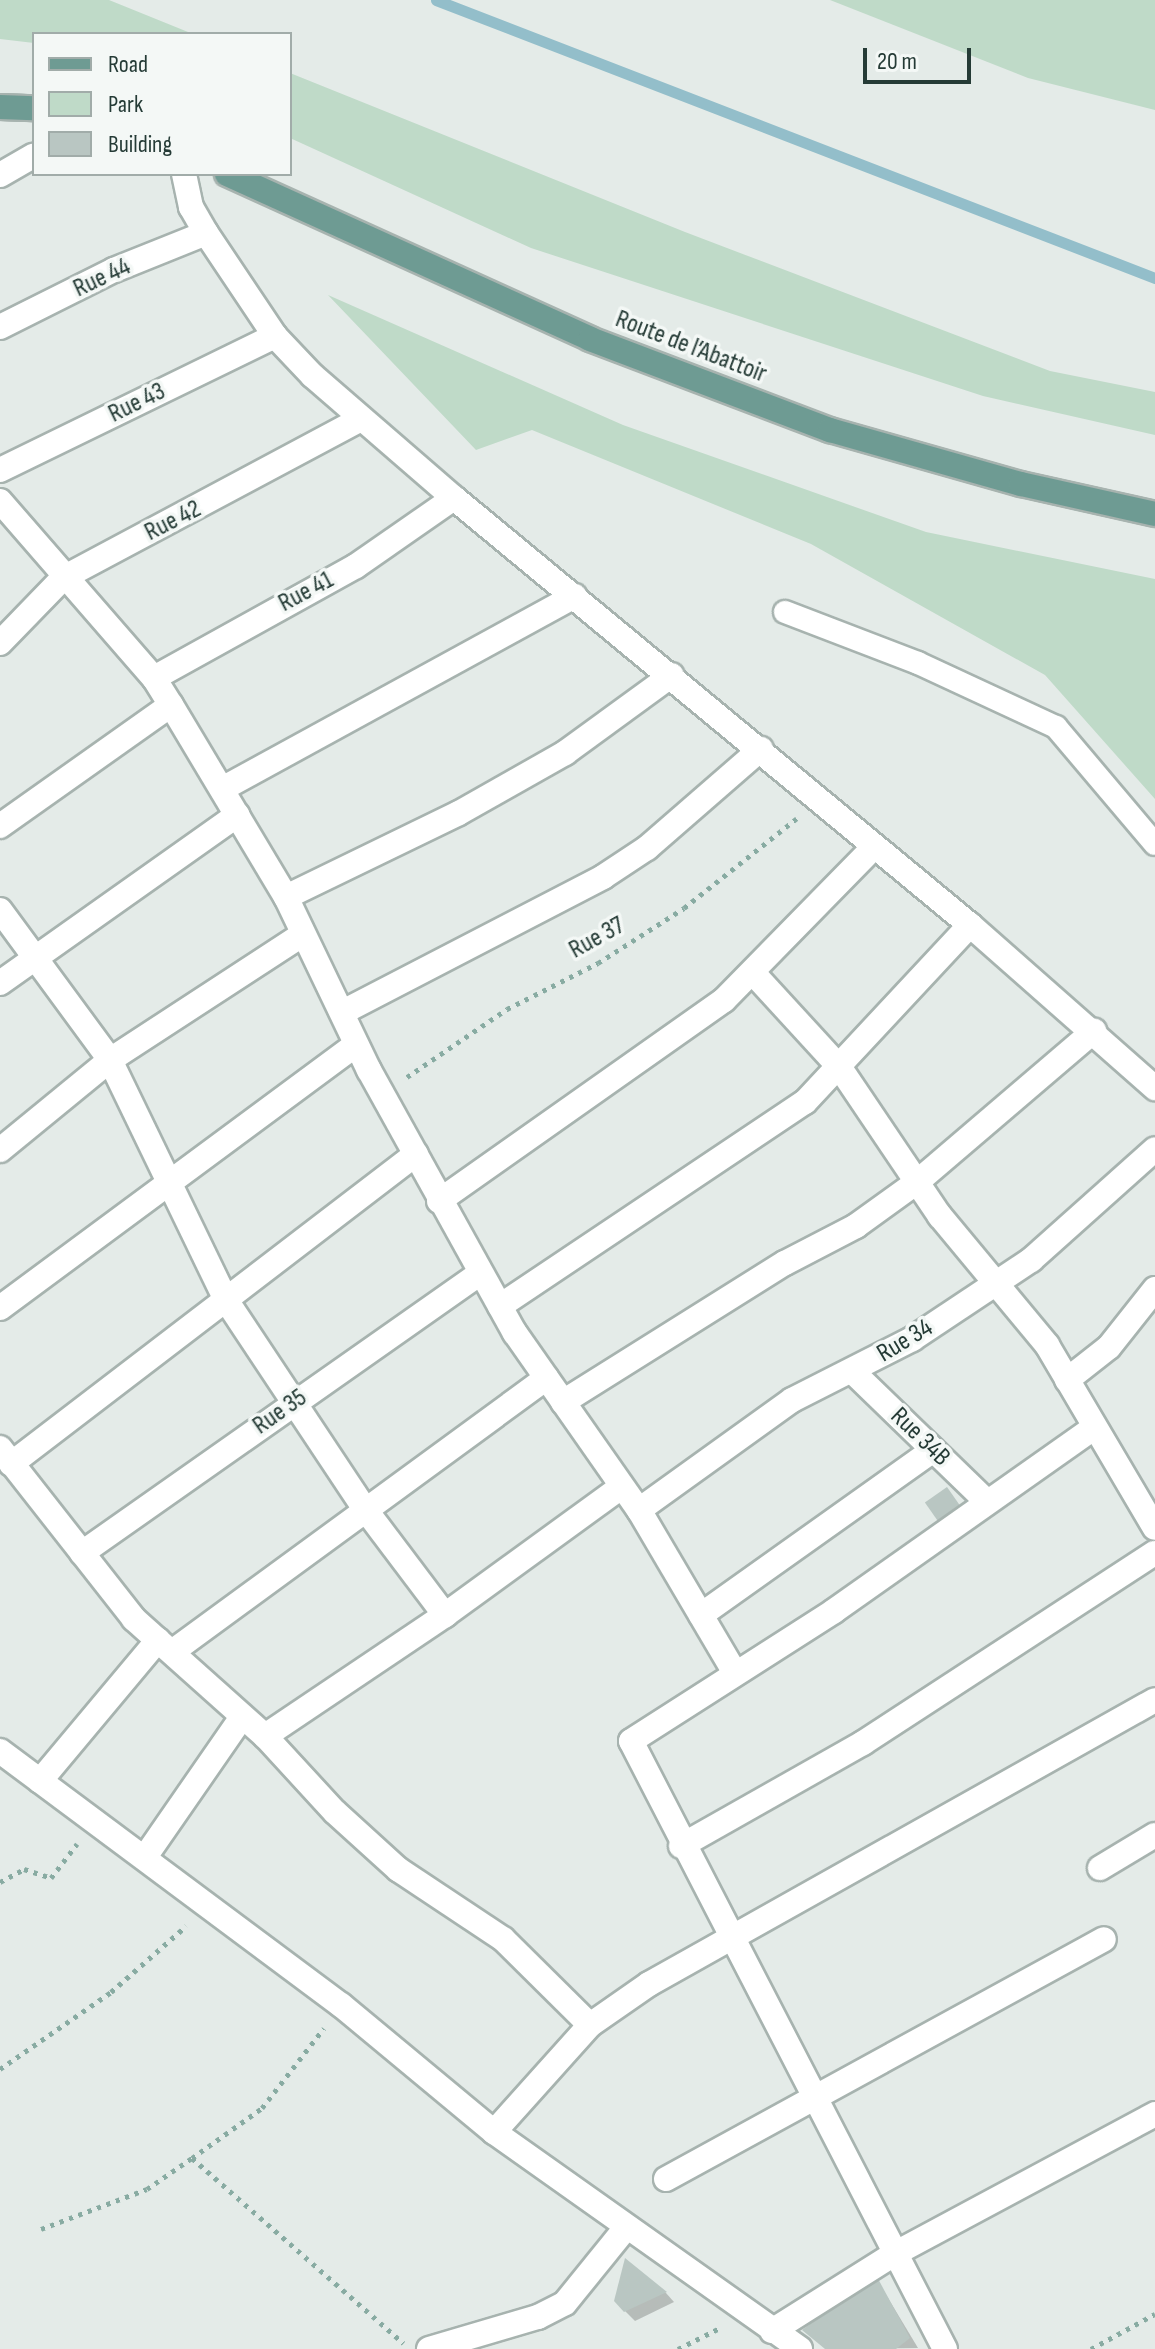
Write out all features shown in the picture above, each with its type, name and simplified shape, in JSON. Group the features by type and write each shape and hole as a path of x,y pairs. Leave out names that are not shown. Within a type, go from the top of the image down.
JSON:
{"main road":[{"path":"0,107 32,108"},
{"name":"Route de l’Abattoir","path":"231,176 590,339 830,430 1021,484 1155,514"}],"street":[{"path":"0,175 32,156"},
{"path":"184,176 191,207 275,336 361,419 970,925 1094,1031 1155,1088"},
{"name":"Rue 44","path":"0,327 114,270 206,233"},
{"name":"Rue 43","path":"0,470 275,336"},
{"name":"Rue 42","path":"0,643 63,578 361,419"},
{"name":"Rue 41","path":"154,678 356,566 454,498"},
{"path":"0,501 63,578 154,678 171,705 286,897 356,1045 480,1273 546,1378 639,1510 735,1673"},
{"path":"222,789 575,596"},
{"path":"286,897 459,813 552,760 672,675"},
{"path":"0,826 171,705"},
{"path":"343,1012 603,877 647,848 761,749"},
{"path":"0,983 237,815"},
{"path":"439,1201 588,1100 754,974 874,847"},
{"path":"0,910 38,956 110,1060 226,1300 297,1400 365,1509 445,1615"},
{"path":"500,1306 805,1102 840,1068 970,925"},
{"path":"0,1150 110,1060 303,934"},
{"path":"754,974 840,1068 917,1182 1047,1345 1093,1428 1155,1528"},
{"path":"563,1402 785,1263 856,1226 917,1182 1094,1031"},
{"path":"0,1308 356,1045"},
{"name":"Rue 34","path":"639,1510 792,1400 853,1372 996,1283 1070,1230 1155,1149"},
{"path":"416,1154 226,1300 6,1456 134,1619 265,1736 335,1812 399,1870 503,1939 590,2025"},
{"name":"Rue 35","path":"82,1553 480,1273"},
{"path":"1067,1380 1109,1347 1155,1289"},
{"name":"Rue 34B","path":"853,1372 987,1502"},
{"path":"40,1781 165,1646 365,1509 546,1378"},
{"path":"945,2349 732,1936 681,1846 631,1741 834,1611 1093,1428"},
{"path":"701,1615 933,1450"},
{"path":"265,1736 445,1615 621,1487"},
{"path":"681,1846 863,1743 1155,1553"},
{"path":"494,2132 590,2025 732,1936 1155,1700"},
{"path":"145,1857 242,1717"},
{"path":"0,1751 341,2005 494,2132 625,2229 800,2349"},
{"path":"1100,1868 1155,1835"},
{"path":"666,2179 1104,1939"},
{"path":"772,2331 896,2253 1155,2114"},
{"path":"429,2349 538,2317 565,2303 625,2229"}],"lane":[{"path":"785,612 918,663 1056,727 1155,844"}],"path":[{"name":"Rue 37","path":"383,1093 507,1009 598,963 684,908 818,800"},
{"path":"0,1882 24,1869 51,1878 94,1822"},
{"path":"0,2069 111,1992 207,1903"},
{"path":"41,2229 147,2189 262,2108 341,2005"},
{"path":"192,2158 410,2349"},
{"path":"1091,2349 1155,2314"},
{"path":"678,2349 748,2315"}],"green space":[{"path":"0,0 109,0 188,32 32,32 32,43 0,39"},
{"path":"830,0 1155,0 1155,110 1028,78"},
{"path":"292,74 685,232 1050,371 1155,392 1155,435 983,396 531,248 292,139"},
{"path":"328,295 623,425 926,532 1155,579 1155,799 1045,675 811,544 532,430 476,450"}],"building":[{"path":"947,1487 964,1511 942,1526 925,1502"},
{"path":"625,2258 667,2292 624,2312 614,2301"},
{"path":"876,2275 910,2338 896,2349 825,2349 802,2330"}],"waterway":[{"path":"436,0 1155,278"}]}
